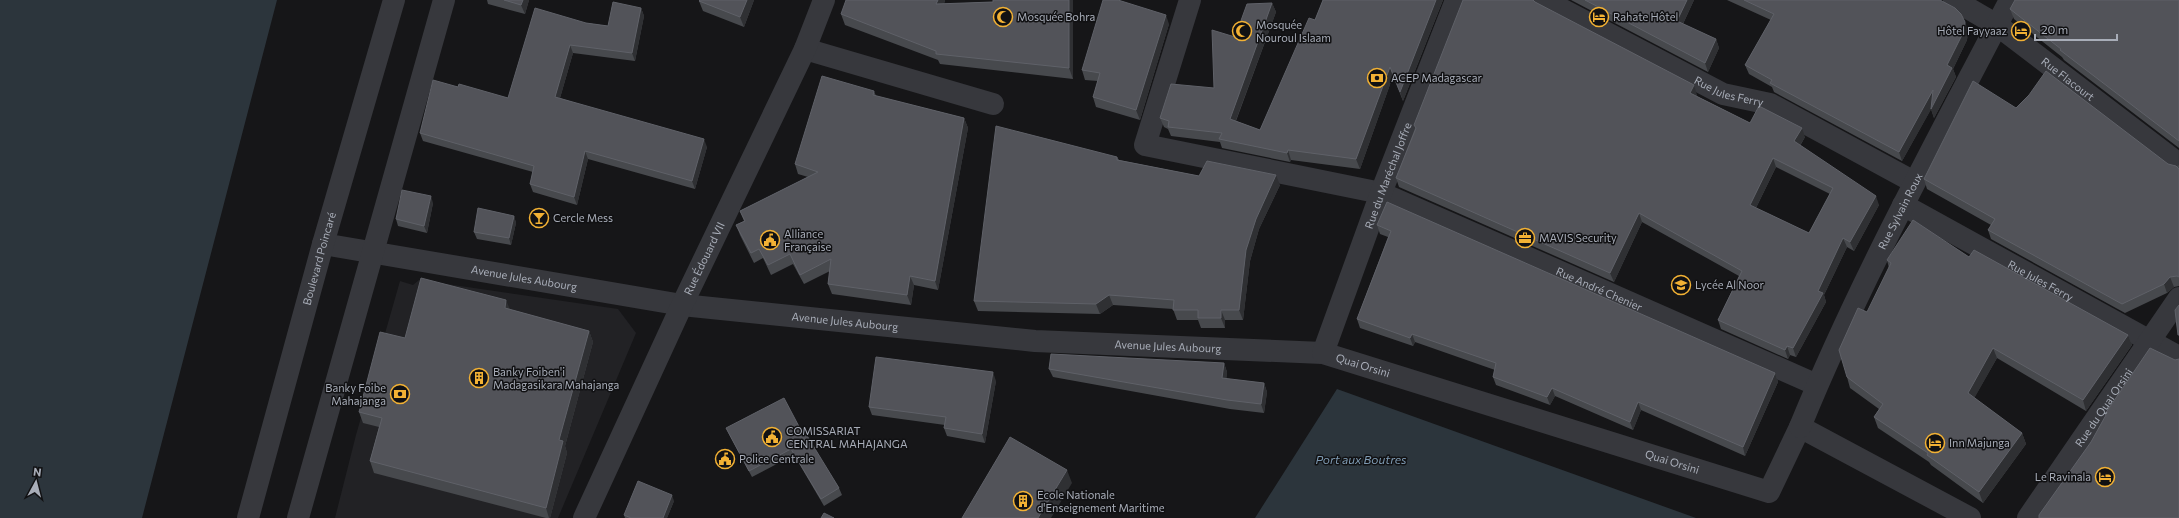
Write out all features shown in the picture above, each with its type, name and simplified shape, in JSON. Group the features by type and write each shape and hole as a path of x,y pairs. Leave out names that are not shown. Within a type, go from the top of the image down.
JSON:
{"street":[{"name":"Boulevard Poincaré","path":"248,518 323,244 394,0"},
{"path":"298,518 371,254 444,0"},
{"name":"Rue Édouard VII","path":"584,518 682,305 805,49 824,0"},
{"name":"Rue André Chenier","path":"1190,0 1145,145 1380,194 1817,385"},
{"name":"Rue du Maréchal Joffre","path":"1323,353 1380,194 1456,0"},
{"name":"Rue Jules Ferry","path":"1544,0 1724,94 1770,104 1914,182"},
{"name":"Rue Flacourt","path":"1954,0 1997,25 2179,164"},
{"name":"Rue Sylvain Roux","path":"1800,427 1817,385 1914,182 2010,0"},
{"path":"805,49 992,104"},
{"name":"Rue Jules Ferry","path":"1903,205 2150,342 2179,356"},
{"name":"Avenue Jules Aubourg","path":"323,244 371,254 682,305 1035,341 1323,353"},
{"name":"Rue du Quai Orsini","path":"2028,518 2179,298"},
{"name":"Quai Orsini","path":"1323,353 1769,492 1800,427"},
{"path":"1800,427 1970,518"}],"shaded area":[{"name":"Banky Foiben'i Madagasikara Mahajanga","path":"419,280 618,309 636,333 558,518 335,518 356,435 400,281 413,285"}],"water":[{"path":"0,0 277,0 142,518 0,518"},
{"name":"Port aux Boutres","path":"1337,389 1696,518 1255,518"}],"building":[{"path":"504,0 523,0 521,5"},
{"path":"747,0 740,17 699,1"},
{"path":"846,0 938,0 936,4 993,2 993,0 1069,0 1069,68 936,54 936,51 841,14"},
{"path":"1103,0 1118,0 1166,15 1136,110 1093,97 1100,73 1082,70"},
{"path":"1323,0 1436,0 1400,92 1390,67 1356,159 1288,150 1287,153 1219,139 1222,133 1168,127 1169,121 1160,118 1171,84 1214,88 1212,30 1235,37 1247,4 1272,3 1230,119 1260,130 1309,18 1315,20"},
{"path":"1463,0 1533,0 1694,85 1690,93 1750,123 1759,106 1802,128 1794,141 1876,196 1850,242 1843,238 1818,291 1823,293 1793,348 1787,346 1785,350 1718,320 1742,271 1639,213 1610,273 1396,178 1416,128 1414,125","holes":["1773,158 1833,188 1809,233 1750,205"]},
{"path":"1585,0 1687,0 1677,21 1716,39 1705,63"},
{"path":"1744,0 1940,0 1955,8 1961,14 1965,22 1964,31 1947,65 1952,68 1931,109 1933,90 1899,152 1770,83 1772,80 1745,65 1774,14"},
{"path":"2015,0 2179,0 2179,141 2060,50 2061,49 2010,9"},
{"path":"613,2 641,8 632,53 570,45 555,97 704,139 692,181 585,151 574,197 530,184 534,166 420,133 433,80 458,87 459,84 508,98 535,8 586,23 608,26"},
{"path":"2046,71 2168,164 2176,166 2179,169 2179,277 2170,277 2164,284 2122,304 1988,230 1995,219 1924,179 1973,81 2016,108 2029,95"},
{"path":"822,76 874,91 873,95 964,118 935,281 910,276 907,295 828,284 831,259 800,275 790,254 768,265 759,249 751,253 736,225 745,221 740,211 818,172 795,164"},
{"path":"996,126 1117,157 1117,160 1199,176 1207,161 1276,175 1256,219 1246,250 1239,310 1221,310 1221,318 1198,318 1198,310 1173,310 1174,300 1109,295 1096,304 974,301"},
{"path":"402,190 431,196 424,226 396,219"},
{"path":"1387,202 1775,373 1743,447 1638,402 1630,422 1552,388 1547,397 1493,377 1496,363 1412,334 1410,338 1357,319 1391,231 1377,225"},
{"path":"478,208 514,216 509,238 474,232"},
{"path":"1913,220 1969,257 1974,250 2128,335 2083,400 1993,348 1968,393 2022,433 1979,492 1927,455 1928,453 1874,417 1883,404 1847,377 1839,350 1858,308 1867,312 1891,263 1887,260"},
{"name":"Banky Foiben'i Madagasikara Mahajanga","path":"421,278 506,300 505,308 589,331 559,440 563,441 546,508 370,461 382,418 359,412 380,332 405,338"},
{"path":"2179,305 2179,335 2178,335 2175,310"},
{"path":"2150,348 2175,360 2179,359 2179,518 2039,518 2039,515 2091,442 2106,415 2105,414"},
{"path":"1051,354 1224,363 1222,378 1264,383 1261,404 1227,400 1049,369"},
{"path":"876,357 993,372 982,434 944,428 946,417 869,407"},
{"path":"784,398 804,436 806,434 839,488 821,499 791,449 749,471 726,428"},
{"name":"Ecole Nationale d'Enseignement Maritime","path":"1010,437 1067,470 1038,518 962,518"},
{"path":"638,481 672,495 663,518 631,518 624,515"},
{"path":"824,513 834,518 821,518"}],"place":[{"name":"Mosquée Bohra","path":"1003,17"},
{"name":"Rahate Hôtel","path":"1599,17"},
{"name":"Mosquée Nouroul Islaam","path":"1242,31"},
{"name":"Hôtel Fayyaaz","path":"2021,31"},
{"name":"ACEP Madagascar","path":"1377,78"},
{"name":"Cercle Mess","path":"539,218"},
{"name":"MAVIS Security","path":"1525,238"},
{"name":"Alliance Française","path":"770,240"},
{"name":"Lycée Al Noor","path":"1681,285"},
{"name":"Banky Foiben'i Madagasikara Mahajanga","path":"479,378"},
{"name":"Banky Foibe Mahajanga","path":"400,394"},
{"name":"COMISSARIAT CENTRAL MAHAJANGA","path":"772,437"},
{"name":"Inn Majunga","path":"1935,443"},
{"name":"Police Centrale","path":"725,459"},
{"name":"Le Ravinala","path":"2105,477"},
{"name":"Ecole Nationale d'Enseignement Maritime","path":"1023,501"}]}
